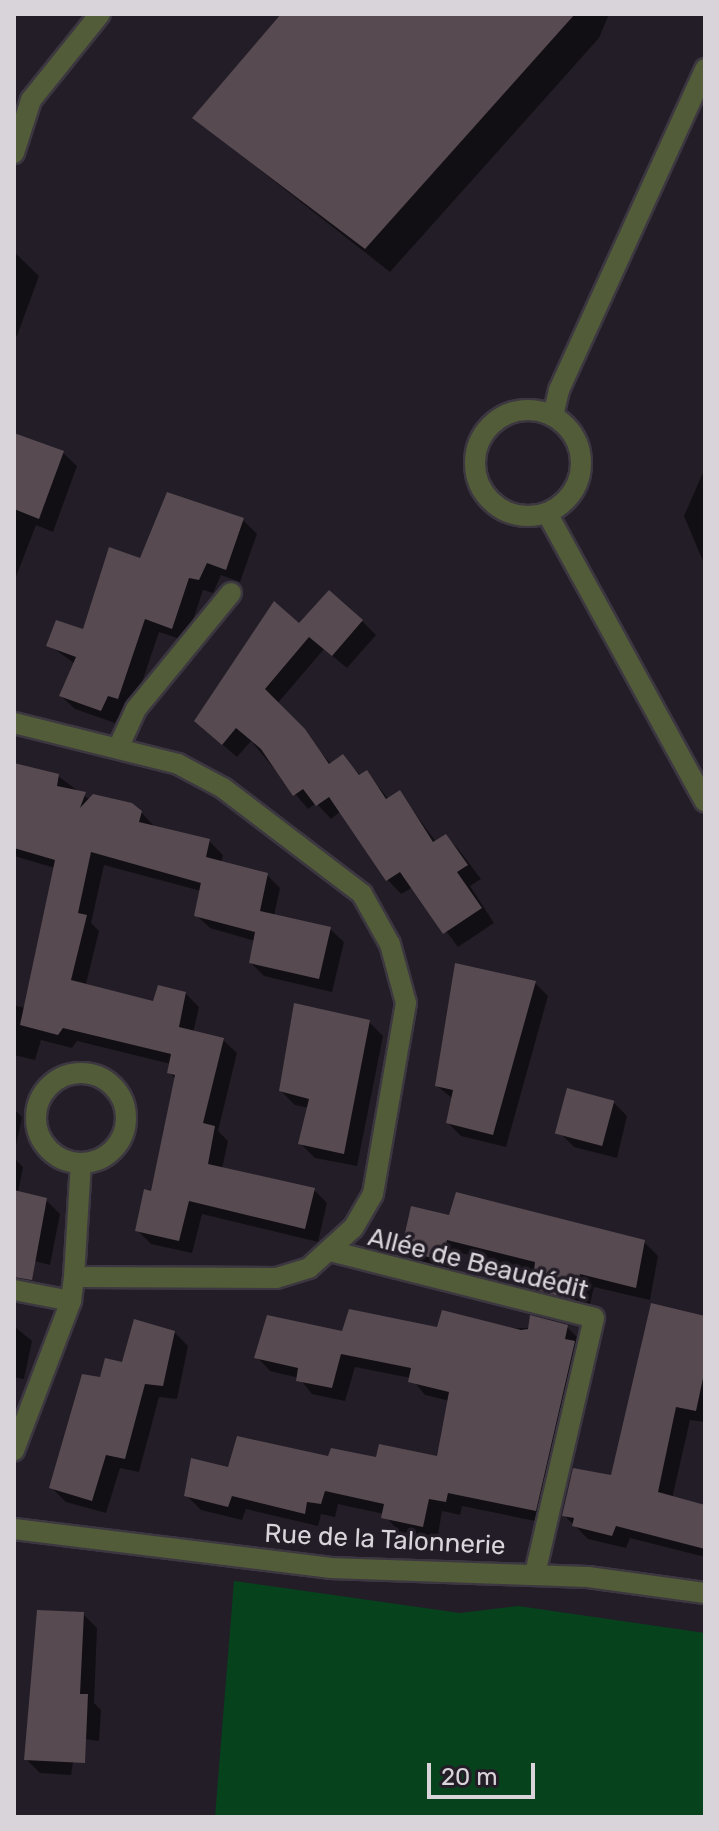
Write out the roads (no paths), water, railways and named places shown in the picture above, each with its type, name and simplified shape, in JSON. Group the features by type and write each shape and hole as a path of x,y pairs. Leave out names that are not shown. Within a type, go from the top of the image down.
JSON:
{"street":[{"path":"14,153 31,100 100,14"},
{"path":"553,416 559,390 705,69"},
{"path":"525,411 553,416 578,446 581,466 564,502 547,513 509,513 492,503 480,488 476,450 498,419 525,411"},
{"path":"547,513 705,802"},
{"path":"119,746 136,709 231,593"},
{"path":"14,723 119,746 178,764 223,788 362,894 390,944 406,1003 373,1194 353,1228 330,1251 309,1268 276,1278 74,1277"},
{"path":"79,1073 109,1082 120,1093 126,1124 112,1151 81,1164 54,1154 43,1143 36,1112 50,1084 79,1073"},
{"path":"14,1450 71,1301 81,1164"},
{"name":"Allée de Beaudédit","path":"330,1251 594,1318 535,1574"},
{"path":"14,1290 71,1301"},
{"name":"Rue de la Talonnerie","path":"14,1529 330,1568 535,1574 705,1593"}]}
